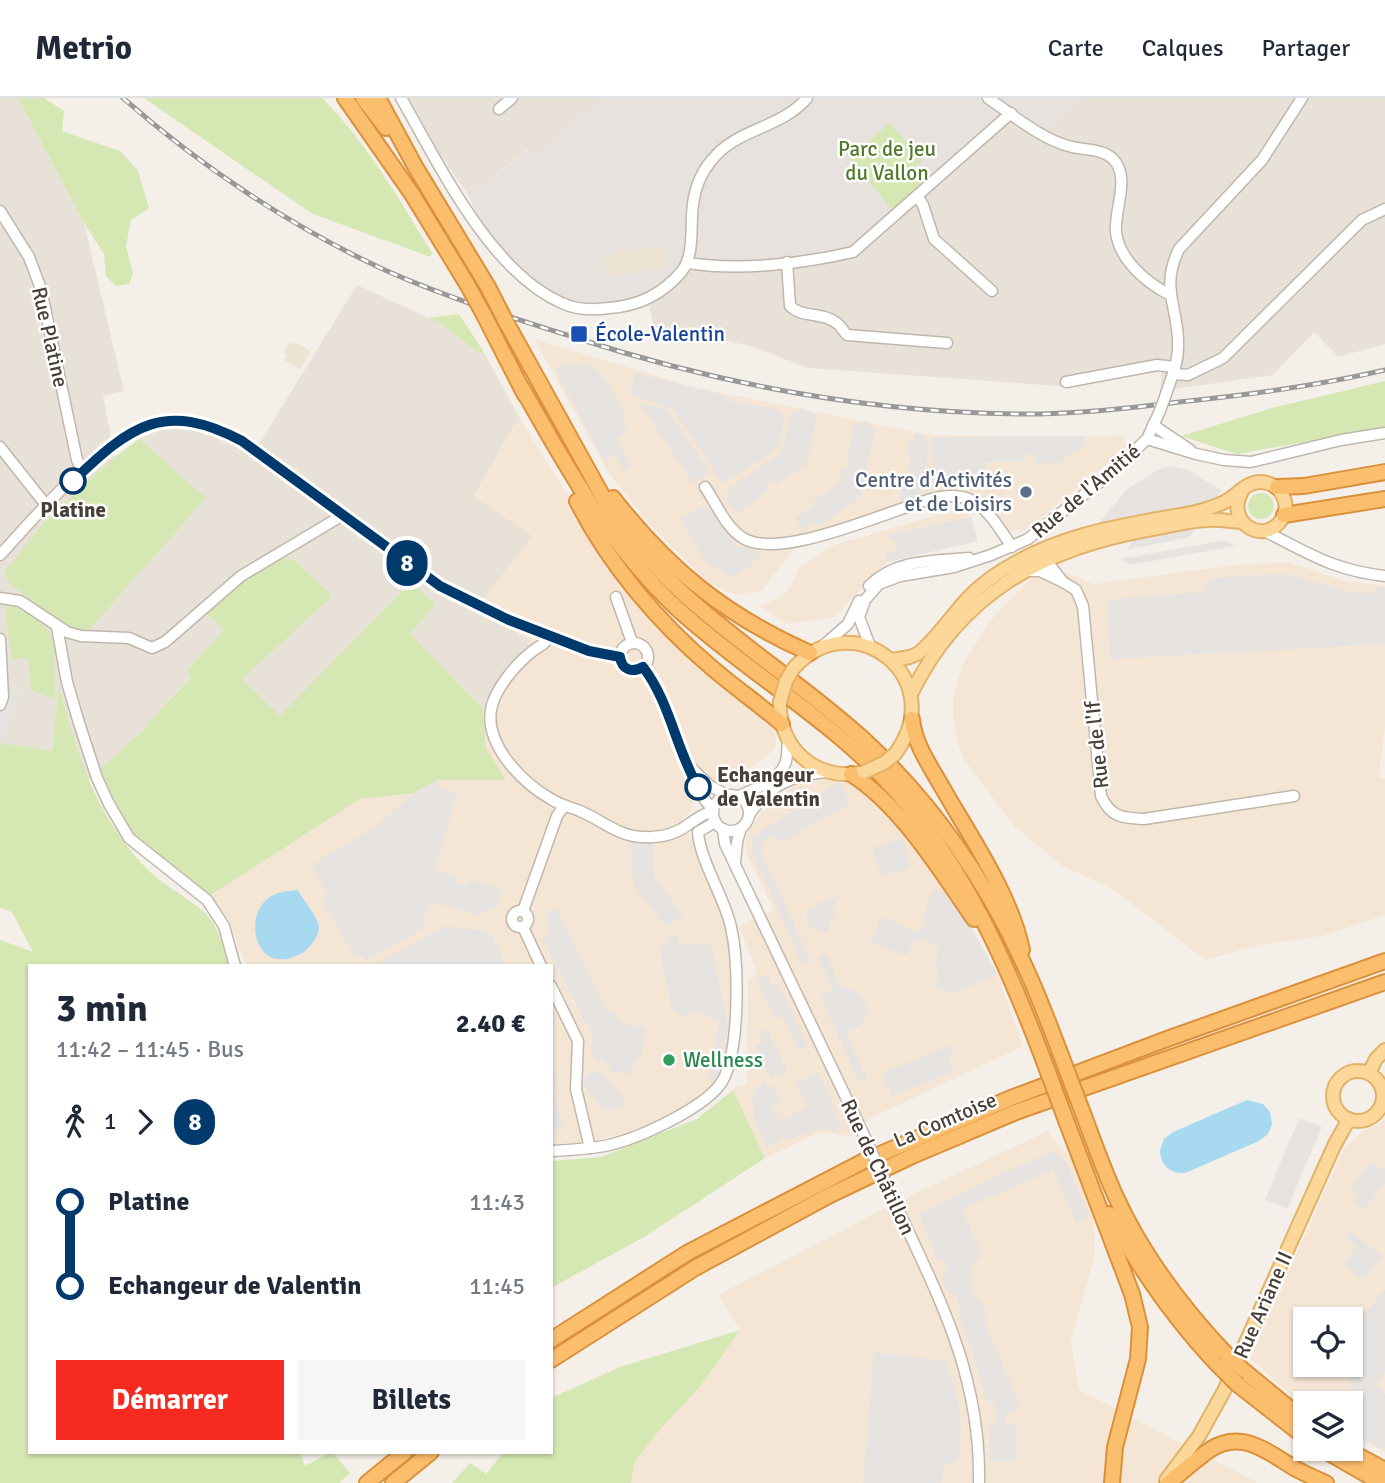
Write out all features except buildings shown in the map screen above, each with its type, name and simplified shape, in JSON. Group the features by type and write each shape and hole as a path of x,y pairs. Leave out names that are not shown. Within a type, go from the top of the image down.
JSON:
{"highway":[{"path":"345,98 412,194 467,284 579,505 625,574 694,652 782,724"},
{"path":"363,98 416,168"},
{"path":"378,98 416,168 488,287 576,450 621,525 673,585 716,624 844,723 913,789 945,829 973,872 1027,969 1116,1198 1143,1247 1221,1358 1293,1426"},
{"path":"522,388 586,499 649,580 700,628 854,750 887,781 917,816 951,864 981,915 1031,1027 1090,1179 1132,1294 1140,1327 1136,1372 1115,1447 1112,1483"},
{"path":"576,450 635,524 692,584 751,624 810,653"},
{"path":"1276,487 1304,486 1385,472"},
{"path":"1282,518 1385,499"},
{"path":"912,719 926,758 1002,893 1016,924 1027,969"},
{"path":"857,773 940,870 974,919 1031,1027"},
{"name":"La Comtoise","path":"553,1339 687,1253 874,1156 1011,1098 1385,961"},
{"name":"La Comtoise","path":"553,1359 695,1268 830,1195 912,1156 1016,1112 1385,982"},
{"path":"1315,1006 1385,992"},
{"path":"1090,1179 1136,1261 1157,1292 1198,1344 1221,1358"},
{"path":"1240,1377 1293,1413"},
{"path":"1166,1483 1209,1450 1224,1443 1239,1441 1263,1448 1326,1483"},
{"path":"367,1483 403,1454"},
{"path":"393,1483 429,1454"},
{"path":"1363,1458 1385,1470"},
{"path":"1343,1461 1381,1483"}],"main road":[{"path":"892,660 919,653 983,583 1019,567 1096,540 1200,520 1242,522 1252,529 1264,531 1276,526 1282,518 1285,500 1270,483 1254,483 1226,502 1203,510 1097,530 1040,549 1019,567 1006,582 961,622 921,674 911,694"},
{"path":"1242,491 1236,506 1242,522"},
{"path":"845,642 870,646 892,660 907,681 911,694 912,719 895,754 884,763 857,773 827,772 802,758 788,741 782,724 780,702 786,681 793,669 810,653 824,645 845,642"},
{"path":"1369,1073 1376,1059 1385,1050"},
{"path":"1353,1071 1369,1073 1379,1083 1383,1104 1364,1120 1349,1119 1337,1109 1334,1086 1339,1079 1353,1071"},
{"name":"Rue Ariane II","path":"1166,1483 1199,1436 1224,1391 1334,1146 1349,1119"}],"street":[{"path":"401,98 464,207 527,282 562,304 599,309 642,301 657,295 669,285 688,263 693,202 699,180 710,162 731,141 784,117 807,98"},
{"path":"499,109 512,98"},
{"path":"988,98 1063,144 1106,154 1114,160 1121,179 1116,230 1118,242 1131,264 1148,282 1170,295"},
{"name":"Rue de l'Amitié","path":"870,646 859,617 865,600 879,584 900,576 954,567 1012,547 1046,527 1147,439 1165,397 1179,347 1170,295 1170,271 1179,249 1262,160 1302,98"},
{"path":"688,263 714,267 827,258 853,252 1011,113"},
{"path":"918,197 934,239 992,291"},
{"path":"1066,382 1157,365 1188,375 1223,358 1362,220 1385,209"},
{"name":"Rue Platine","path":"0,211 29,257 41,289 76,460 83,471"},
{"path":"787,262 790,306 795,311 830,318 839,324 847,335 947,343"},
{"path":"0,555 46,505 124,436 147,424 174,420 193,422 242,441 440,586 509,620 589,651 620,657"},
{"path":"1153,425 1196,454"},
{"path":"1147,439 1224,460 1251,461 1341,440 1385,433"},
{"path":"0,447 46,505"},
{"path":"705,487 732,531 751,542 765,545 802,540 929,498 952,496 972,500 985,511 1012,547"},
{"path":"0,598 20,601 57,627 81,636 129,638 152,648 158,646 241,576 343,515"},
{"path":"1282,518 1288,541"},
{"path":"1264,531 1338,568 1385,576"},
{"name":"Rue de l'Amitié","path":"824,645 848,624 862,594 883,573 898,566 991,555"},
{"path":"1045,559 1063,582"},
{"path":"1019,567 1040,571 1063,582"},
{"name":"Rue de l'If","path":"1063,582 1076,590 1083,606 1101,796 1106,808 1127,819 1144,819 1294,796"},
{"path":"616,597 632,642"},
{"path":"57,627 67,682 79,723 97,778 109,804 129,838 207,900 224,926 234,964"},
{"path":"63,654 81,636"},
{"path":"550,636 533,650 505,681 492,705 491,722 496,742 519,773 549,799 581,811 628,835 641,837 672,834 701,815 716,818 732,831 741,828"},
{"path":"0,639 3,696 0,705"},
{"path":"632,642 641,644 647,650 648,659 643,667 637,670 628,670 620,657 625,645 632,642"},
{"name":"Rue de Châtillon","path":"643,667 657,688 688,766 716,818 725,844 944,1308 964,1363 976,1420 979,1483"},
{"path":"688,766 710,786 727,795 739,796 761,786 783,768 788,741"},
{"path":"736,863 741,828 760,801 784,782 801,775 827,772"},
{"path":"553,1151 619,1142 687,1113 714,1093 723,1079 734,1024 735,952 726,905 698,835 701,828 716,818 718,800 727,795"},
{"path":"739,796 747,805 749,815"},
{"path":"540,964 523,927 516,926 512,918 517,911 523,911 557,816 564,806"},
{"path":"553,990 578,1041 576,1089 590,1148"}],"shaded area":[{"path":"0,98 18,98 84,223 124,391 103,396 115,457 47,519 205,498 139,439 165,428 197,431 226,440 252,455 357,285 440,323 479,353 485,354 519,417 474,496 533,536 475,610 532,641 483,709 409,634 411,583 280,717 241,679 331,596 206,614 224,629 187,671 190,677 147,727 88,780 73,745 59,689 52,751 0,743"},
{"path":"409,98 604,98 534,154 529,148 469,196 439,153"},
{"path":"604,98 1081,98 1042,133 1010,114 853,252 787,262 688,263 649,306 619,314 585,313 562,307 544,299 523,284 506,266 485,234 469,196 530,148 534,153"},
{"path":"1081,98 1385,98 1385,344 1338,357 1314,332 1273,375 1160,391 1162,371 1072,387 808,368 750,346 709,337 677,340 655,331 649,306 688,263 1011,113 1042,133"},
{"path":"678,146 694,164 670,183 655,164"},
{"path":"649,192 656,244 630,248 629,241 616,243 617,252 594,255 583,243 580,208 587,200"},
{"path":"664,246 667,268 606,277 603,255 618,253 618,249 626,247 627,252"},
{"path":"534,339 693,387 931,435 1122,435 1127,447 1027,529 1010,531 983,505 935,502 795,548 761,591 735,595 708,582 654,529 609,474"},
{"path":"290,342 311,351 300,369 284,360 287,355 284,353"},
{"path":"563,364 585,364 595,368 607,381 623,411 626,428 617,440 631,467 624,471 615,455 604,461 555,369"},
{"path":"635,373 729,397 729,401 781,410 784,419 779,447 723,484 673,409 630,395"},
{"path":"639,403 666,409 710,472 693,483"},
{"path":"801,408 817,415 808,459 803,466 776,485 772,480 766,484 768,491 737,513 726,499 729,495 726,491 781,453 792,410 800,412"},
{"path":"519,417 599,545 769,721 775,733 774,750 730,784 714,782 693,801 691,811 682,819 727,919 733,979 730,1039 724,1069 716,1084 683,1110 624,1134 574,1145 553,1147 553,964 247,964 230,921 211,895 360,799 414,793 437,780 506,780 486,748 483,709 532,641 475,610 532,536 474,497"},
{"path":"860,421 868,422 868,426 875,428 861,496 818,527 815,522 803,530 795,519 839,483 842,468 850,469 850,466 846,465 854,424 859,424"},
{"path":"915,433 925,435 924,442 930,444 920,496 914,495 913,498 903,501 899,500 903,475 907,475 911,458 907,456 910,440 914,440"},
{"path":"1085,436 1085,445 1064,457 1063,463 1034,463 1033,454 1025,455 1025,462 985,462 985,489 969,490 968,486 934,485 931,437"},
{"path":"1171,466 1188,470 1221,490 1216,498 1192,507 1096,526 1127,489 1161,468"},
{"path":"706,504 739,550 743,544 762,557 730,578 705,560 680,520"},
{"path":"966,513 971,517 978,541 887,562 834,617 788,624 759,606 781,597 791,586 799,568 834,545 941,514"},
{"path":"971,517 978,541 887,562 885,554 897,551 895,542 887,535"},
{"path":"1195,528 1190,537 1127,550 1133,540"},
{"path":"1226,540 1235,546 1130,565 1120,559"},
{"path":"1289,562 1341,580 1385,586 1385,726 1379,776 1385,779 1385,915 1322,936 1259,945 1205,960 1110,887 1062,866 1014,826 966,762 958,744 953,719 953,697 963,664 991,620 1032,577 1065,572 1093,584 1235,565"},
{"path":"1290,575 1346,591 1371,594 1379,587 1385,588 1385,644 1110,659 1107,600 1202,592 1211,578"},
{"path":"12,685 20,688 3,739 0,738 0,697 8,699"},
{"path":"826,779 853,782 867,791 954,896 997,974 1023,1046 871,1118 850,1136 820,1132 765,1158 733,1090 747,1084 748,979 757,973 739,926 774,910 745,851 747,833 761,813 795,785"},
{"path":"437,780 442,789 457,793 435,870 458,876 456,883 467,885 469,880 503,888 496,908 477,915 433,902 422,919 425,927 366,961 363,956 356,958 321,900 328,896 312,865 374,828 414,793"},
{"path":"840,782 850,803 781,843 773,835 762,843 761,852 811,962 803,965 752,852 752,837"},
{"path":"903,838 911,868 881,876 872,848"},
{"path":"631,842 654,843 654,876 683,916 666,927 633,884"},
{"path":"933,890 954,896 997,974 952,994 934,988 939,978 935,964 939,948 924,939 912,943 907,956 871,943 881,917 913,931 923,929 928,924 921,921"},
{"path":"839,897 835,907 828,909 835,912 826,933 806,925 809,909 813,910 816,904"},
{"path":"557,908 607,1012 611,1011 625,1026 632,1023 635,1028 640,1025 646,1028 642,1053 627,1075 620,1069 616,1075 609,1071 612,1068 602,1060 597,1061 589,1046 595,1043 588,1028 594,1026 594,1023 587,1025 543,939 549,934 546,912"},
{"path":"444,926 486,931 492,936 506,964 377,964"},
{"path":"677,935 679,943 711,945 727,1019 727,1035 719,1072 714,1080 708,1078 719,1022 693,1010 684,1018 672,1010 659,946 666,945 665,938"},
{"path":"826,954 840,986 859,993 869,1009 860,1026 846,1033 867,1079 860,1083 820,996 833,988 818,957"},
{"path":"767,975 772,986 778,983 808,1046 799,1050 782,1016 775,1019 756,980"},
{"path":"767,1029 787,1071 771,1079 755,1046 763,1042 759,1032"},
{"path":"951,1045 954,1053 948,1055 954,1071 892,1096 882,1073"},
{"path":"593,1071 603,1073 624,1099 623,1106 604,1111 583,1084 585,1076"},
{"path":"553,1072 557,1092 554,1100 558,1104 559,1116 564,1120 554,1137"},
{"path":"818,1072 839,1117 835,1119 840,1121 837,1132 823,1128 787,1140 779,1135 781,1140 767,1148 752,1116 755,1114 752,1101 755,1089 764,1081 767,1088 773,1085 781,1101 772,1106 780,1122 807,1108 805,1098 795,1083"},
{"path":"1299,1118 1322,1127 1287,1209 1265,1200"},
{"path":"1385,1120 1385,1452 1363,1441 1363,1391 1293,1391 1293,1395 1250,1358 1344,1148 1361,1133"},
{"path":"1048,1131 1073,1159 1092,1211 1095,1236 1094,1259 1071,1341 1079,1390 1258,1483 631,1483 635,1461 740,1330 718,1295 903,1199"},
{"path":"1053,1150 1066,1161 1089,1216 1076,1223 1053,1170 962,1209 982,1255 971,1266 972,1277 969,1279 975,1291 972,1293 976,1300 979,1299 986,1313 985,1323 1021,1408 1005,1415 1007,1425 1017,1425 1015,1462 990,1462 989,1428 997,1425 994,1402 987,1403 970,1344 958,1316 963,1313 955,1293 949,1295 942,1277 947,1274 945,1259 938,1260 919,1214"},
{"path":"1370,1162 1379,1169 1382,1166 1385,1169 1385,1183 1364,1209 1355,1202 1359,1197 1350,1189"},
{"path":"1350,1231 1382,1256 1363,1280 1343,1264 1357,1247 1346,1237"},
{"path":"1385,1289 1385,1371 1375,1385 1385,1394 1385,1450 1363,1439 1363,1391 1354,1391 1349,1377 1363,1377 1363,1316"},
{"path":"874,1352 947,1361 960,1409 961,1433 958,1461 943,1466 942,1483 863,1483"}],"green space":[{"path":"18,98 44,98 64,111 62,131 120,151 138,171 149,208 131,220 126,246 133,273 129,284 116,286 106,276 104,254 84,223"},
{"path":"144,98 322,98 354,134 382,172 432,253 430,257 311,213"},
{"name":"Parc de jeu du Vallon","path":"890,123 922,160 913,168 925,181 892,209 849,158"},
{"path":"459,314 485,354 479,353 440,323 428,318"},
{"path":"1385,381 1385,428 1237,454 1181,436 1272,408"},
{"path":"139,439 206,498 86,633 68,628 9,583 4,572 47,519 115,457"},
{"path":"1261,493 1270,497 1274,506 1270,515 1261,519 1252,515 1248,506 1252,497"},
{"path":"281,557 294,560 332,596 242,679 280,716 411,582 435,605 410,634 483,709 486,748 506,780 437,780 414,793 360,799 211,895 131,835 100,769 147,727 190,678 187,671 224,629 205,613 262,567"},
{"path":"12,605 41,623 54,642 57,653 54,654 55,699 31,690 28,658 12,660 5,610"},
{"path":"59,686 81,759 113,826 145,867 210,918 228,964 28,964 28,1454 300,1454 305,1466 327,1454 334,1454 350,1473 339,1483 0,1483 0,940 33,952 12,912 0,908 0,743 52,751"},
{"path":"733,1090 765,1158 644,1237 553,1287 553,1161 601,1157 697,1119"},
{"path":"740,1330 699,1388 635,1461 631,1483 452,1483 470,1463 486,1474 502,1454 553,1454 553,1397 620,1367"}],"water":[{"path":"298,890 317,920 317,936 303,953 281,959 270,956 261,948 256,937 258,912 265,901 276,894"},
{"path":"1247,1100 1263,1104 1270,1112 1272,1124 1268,1134 1259,1141 1185,1173 1170,1170 1164,1164 1160,1150 1164,1139 1173,1132"}],"railway":[{"path":"123,98 184,148 249,194 317,235 387,271 457,299 576,338 632,355 747,383 863,403 980,413 1039,414 1109,410 1257,393 1385,370"}],"bus line":[{"name":"8","path":"73,481 124,436 147,424 174,420 193,422 224,432 242,441 440,586 509,620 589,651 620,657 628,670 643,667 657,688 698,787"}],"place":[{"name":"École-Valentin","path":"579,334"},
{"name":"Platine","path":"73,481"},
{"name":"Centre d'Activités et de Loisirs","path":"1026,492"},
{"name":"Echangeur de Valentin","path":"698,787"},
{"name":"Wellness","path":"669,1060"}]}
